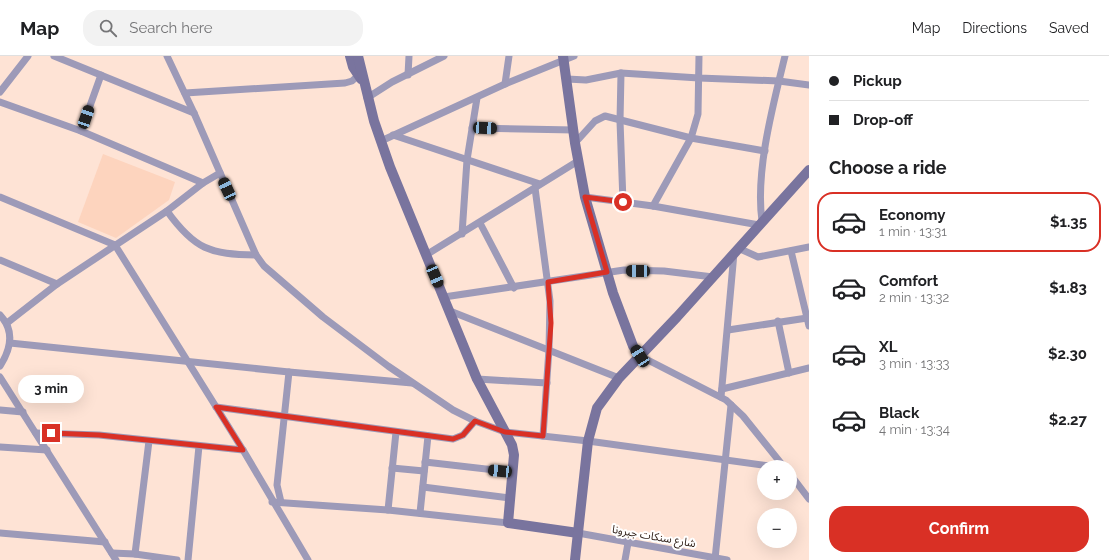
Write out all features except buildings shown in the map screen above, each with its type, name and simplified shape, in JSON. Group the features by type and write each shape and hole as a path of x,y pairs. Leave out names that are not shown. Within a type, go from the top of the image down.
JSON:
{"street":[{"path":"0,92 28,56"},
{"path":"54,56 194,113"},
{"path":"167,56 194,113 256,255 264,266 323,317 412,383 453,410 475,421 505,432 588,441 757,465"},
{"path":"350,56 361,76"},
{"path":"358,56 361,76 381,141 426,255 477,379 492,410 514,449 508,523"},
{"path":"408,75 409,56"},
{"path":"367,98 444,56"},
{"path":"505,84 508,56"},
{"path":"381,141 563,58 574,56"},
{"path":"653,206 691,138 698,114 699,56"},
{"path":"760,223 760,198 765,151 785,56"},
{"path":"563,58 575,143 585,197 607,272 630,339 640,356 721,398 731,405 743,416 778,460"},
{"path":"567,79 586,80 620,73 779,81 809,85"},
{"path":"620,73 623,202"},
{"path":"81,131 101,75"},
{"path":"185,94 345,83 361,76"},
{"path":"462,234 467,160 477,98"},
{"path":"0,102 81,131 203,183"},
{"path":"575,143 595,121 605,116 691,138 765,151"},
{"path":"472,128 574,130"},
{"path":"394,135 537,186"},
{"path":"426,255 578,161"},
{"path":"575,560 588,441 597,408 619,378 713,277 809,170"},
{"path":"7,323 57,284 167,211 203,183 220,173"},
{"path":"537,186 550,301 549,349 543,436"},
{"path":"585,197 760,223"},
{"path":"0,198 115,245 243,450 272,502 308,560"},
{"path":"167,211 191,240 205,248 234,254 256,255"},
{"path":"480,223 514,288"},
{"path":"736,250 758,257 809,247"},
{"path":"721,398 736,250"},
{"path":"728,330 778,321 808,321 790,251"},
{"path":"0,260 57,284"},
{"path":"444,297 514,288 624,270 664,271 713,277"},
{"path":"450,311 619,378"},
{"path":"0,315 7,323 10,343 6,357 0,366"},
{"path":"778,321 789,373"},
{"path":"10,343 289,372 412,383"},
{"path":"722,389 809,368"},
{"path":"281,502 277,485 289,372"},
{"path":"0,377 114,557 135,554 177,560"},
{"path":"477,379 547,384"},
{"path":"710,559 725,461 731,405"},
{"path":"216,407 396,432 459,438 475,421"},
{"path":"0,410 23,412"},
{"path":"388,510 396,432"},
{"path":"36,433 92,435 243,450"},
{"path":"420,513 428,436"},
{"path":"135,554 149,441"},
{"path":"188,560 199,446"},
{"path":"0,452 0,447 47,450"},
{"path":"425,462 512,472"},
{"path":"392,468 424,471"},
{"path":"797,483 809,499"},
{"path":"423,487 510,498"},
{"path":"801,488 809,488"},
{"path":"272,502 420,513 578,533"},
{"path":"0,533 105,542"},
{"name":"شارع سنكات جبرونا","path":"578,533 710,559 726,560"},
{"path":"625,560 628,543"}],"shaded area":[{"path":"103,154 175,182 169,200 116,238 78,222"}],"route":[{"path":"51,433 99,435 243,450 216,407 453,439 459,438 463,435 475,421 505,432 543,436 551,323 548,282 607,272 585,197 623,202"}]}
